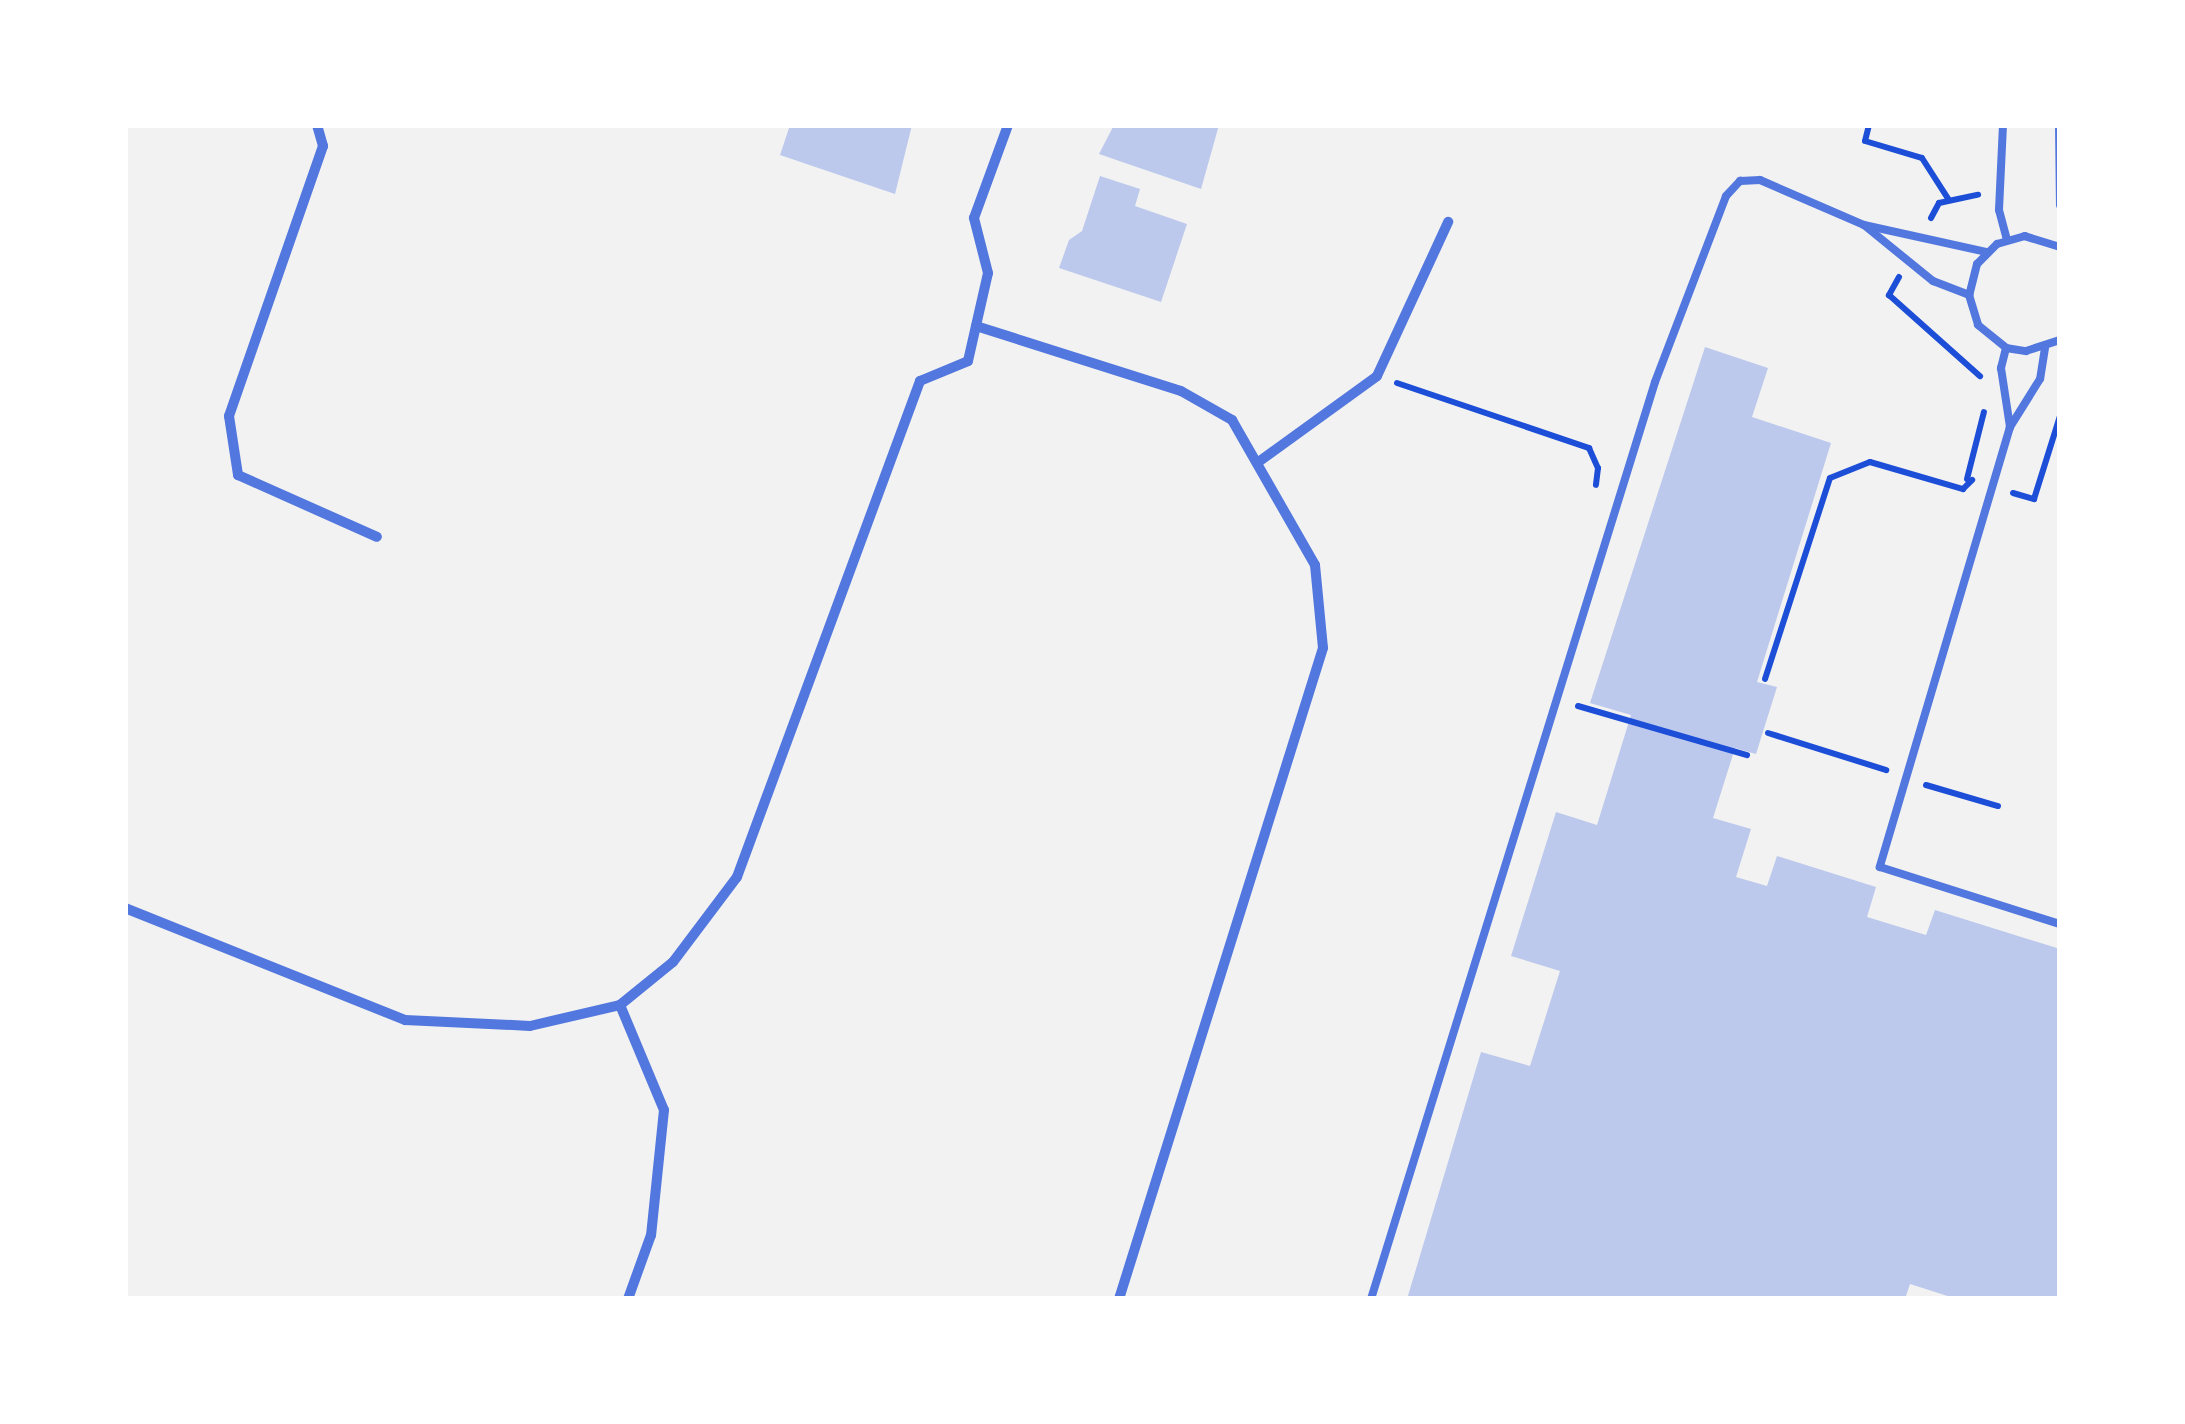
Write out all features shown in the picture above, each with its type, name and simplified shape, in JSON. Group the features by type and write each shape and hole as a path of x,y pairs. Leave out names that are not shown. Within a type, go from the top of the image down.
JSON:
{"street":[{"path":"318,125 323,146 229,416 238,476 377,537"},
{"path":"125,908 405,1020 530,1026 620,1006 673,962 738,877 920,381 968,360 988,273 974,218 1008,125"},
{"path":"1256,463 1377,376 1448,222"},
{"path":"976,326 1181,391 1232,420 1315,565 1323,648 1119,1299"},
{"path":"620,1006 664,1110 651,1235 628,1299"}],"lane":[{"path":"2002,125 1999,210 2007,240"},
{"path":"2059,125 2060,205"},
{"path":"1371,1299 1656,382 1726,196 1740,181 1760,180 1864,226 1988,252"},
{"path":"1864,226 1933,282 1969,296"},
{"path":"2060,246 2025,236 2007,240 1977,264 1969,296 1978,326 2006,348 2045,348 2060,340"},
{"path":"2006,348 2001,368 2010,427"},
{"path":"2045,348 2040,380 2010,427 1880,867 2060,924"}],"path":[{"path":"1869,125 1865,141 1922,158 1949,200"},
{"path":"1377,376 1589,448 1598,468 1592,500"},
{"path":"1765,679 1830,478 1870,462 1964,489 1967,479 2034,499 2060,416"},
{"path":"1558,700 1747,755"}],"building":[{"path":"790,125 912,125 895,194 780,155"},
{"path":"1114,125 1219,125 1201,189 1099,154"},
{"path":"1100,176 1140,189 1135,206 1187,224 1161,302 1059,268 1069,240 1082,231"},
{"path":"1705,347 1768,368 1752,417 1831,443 1757,682 1777,687 1756,754 1735,748 1713,818 1751,829 1736,877 1767,886 1777,856 1876,887 1867,917 1926,935 1935,910 2060,949 2060,1299 1957,1299 1910,1284 1905,1299 1407,1299 1481,1052 1530,1066 1560,971 1511,956 1556,812 1597,825 1631,715 1590,703"}]}
